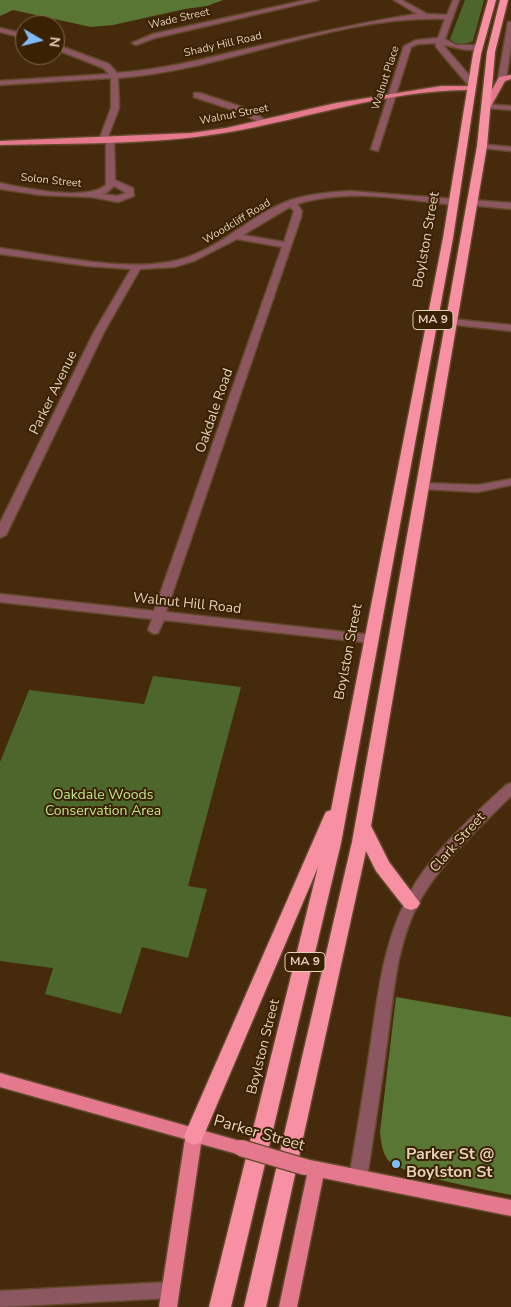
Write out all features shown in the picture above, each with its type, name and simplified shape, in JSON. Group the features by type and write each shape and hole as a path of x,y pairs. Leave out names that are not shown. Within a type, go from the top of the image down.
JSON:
{"highway":[{"name":"Boylston Street","path":"220,1307 315,921 342,793 454,202 471,86 492,0"},
{"name":"MA 9","path":"255,1307 363,826 482,146 491,52 504,0"},
{"path":"194,1136 342,793"},
{"path":"363,826 382,866 411,903"}],"main road":[{"path":"487,106 502,79 511,77"},
{"name":"Walnut Street","path":"0,142 191,135 263,122 324,107 441,88 471,86"},
{"name":"Parker Street","path":"0,1080 311,1168 511,1208"},
{"path":"169,1298 194,1136"},
{"path":"288,1307 311,1168"}],"street":[{"name":"Wade Street","path":"136,43 153,36 315,0"},
{"path":"397,0 425,16"},
{"path":"456,0 440,45 471,86"},
{"name":"Shady Hill Road","path":"0,83 115,77 183,66 362,24 425,16 449,17"},
{"path":"502,79 511,24"},
{"path":"0,30 15,34"},
{"path":"441,40 455,47 479,47"},
{"name":"Walnut Place","path":"375,149 408,46 418,41 441,40"},
{"path":"65,50 106,66 115,77 115,108 104,132 107,139 111,181 130,190 132,194 118,199 92,196"},
{"path":"197,95 245,111 263,122"},
{"path":"487,106 511,108"},
{"path":"482,146 511,149"},
{"name":"Solon Street","path":"0,186 92,196 108,189 111,181"},
{"name":"Woodcliff Road","path":"0,251 137,266 172,264 206,254 291,203 313,197 338,194 454,202"},
{"name":"Oakdale Road","path":"154,630 298,213 291,203"},
{"path":"472,203 511,206"},
{"path":"235,236 287,245"},
{"name":"Parker Avenue","path":"0,535 99,332 137,266"},
{"path":"451,322 511,328"},
{"path":"423,486 478,488 511,482"},
{"name":"Walnut Hill Road","path":"0,598 372,639"},
{"name":"Clark Street","path":"411,903 425,880 449,851 511,788"},
{"path":"358,1178 391,959 400,929 411,903"},
{"path":"0,1300 169,1298"}],"green space":[{"path":"0,0 223,0 207,6 113,25 91,27 65,21 65,15 36,15 13,10 0,16"},
{"path":"465,0 484,0 473,41 459,44 450,39"},
{"name":"Oakdale Woods Conservation Area","path":"153,676 241,687 188,886 207,889 188,958 142,947 121,1014 45,994 53,968 0,961 0,762 29,690 144,704"},
{"path":"396,997 511,1017 511,1195 410,1172 389,1161 385,1155 380,1132"}],"place":[{"name":"Parker St @ Boylston St","path":"396,1164"}]}
